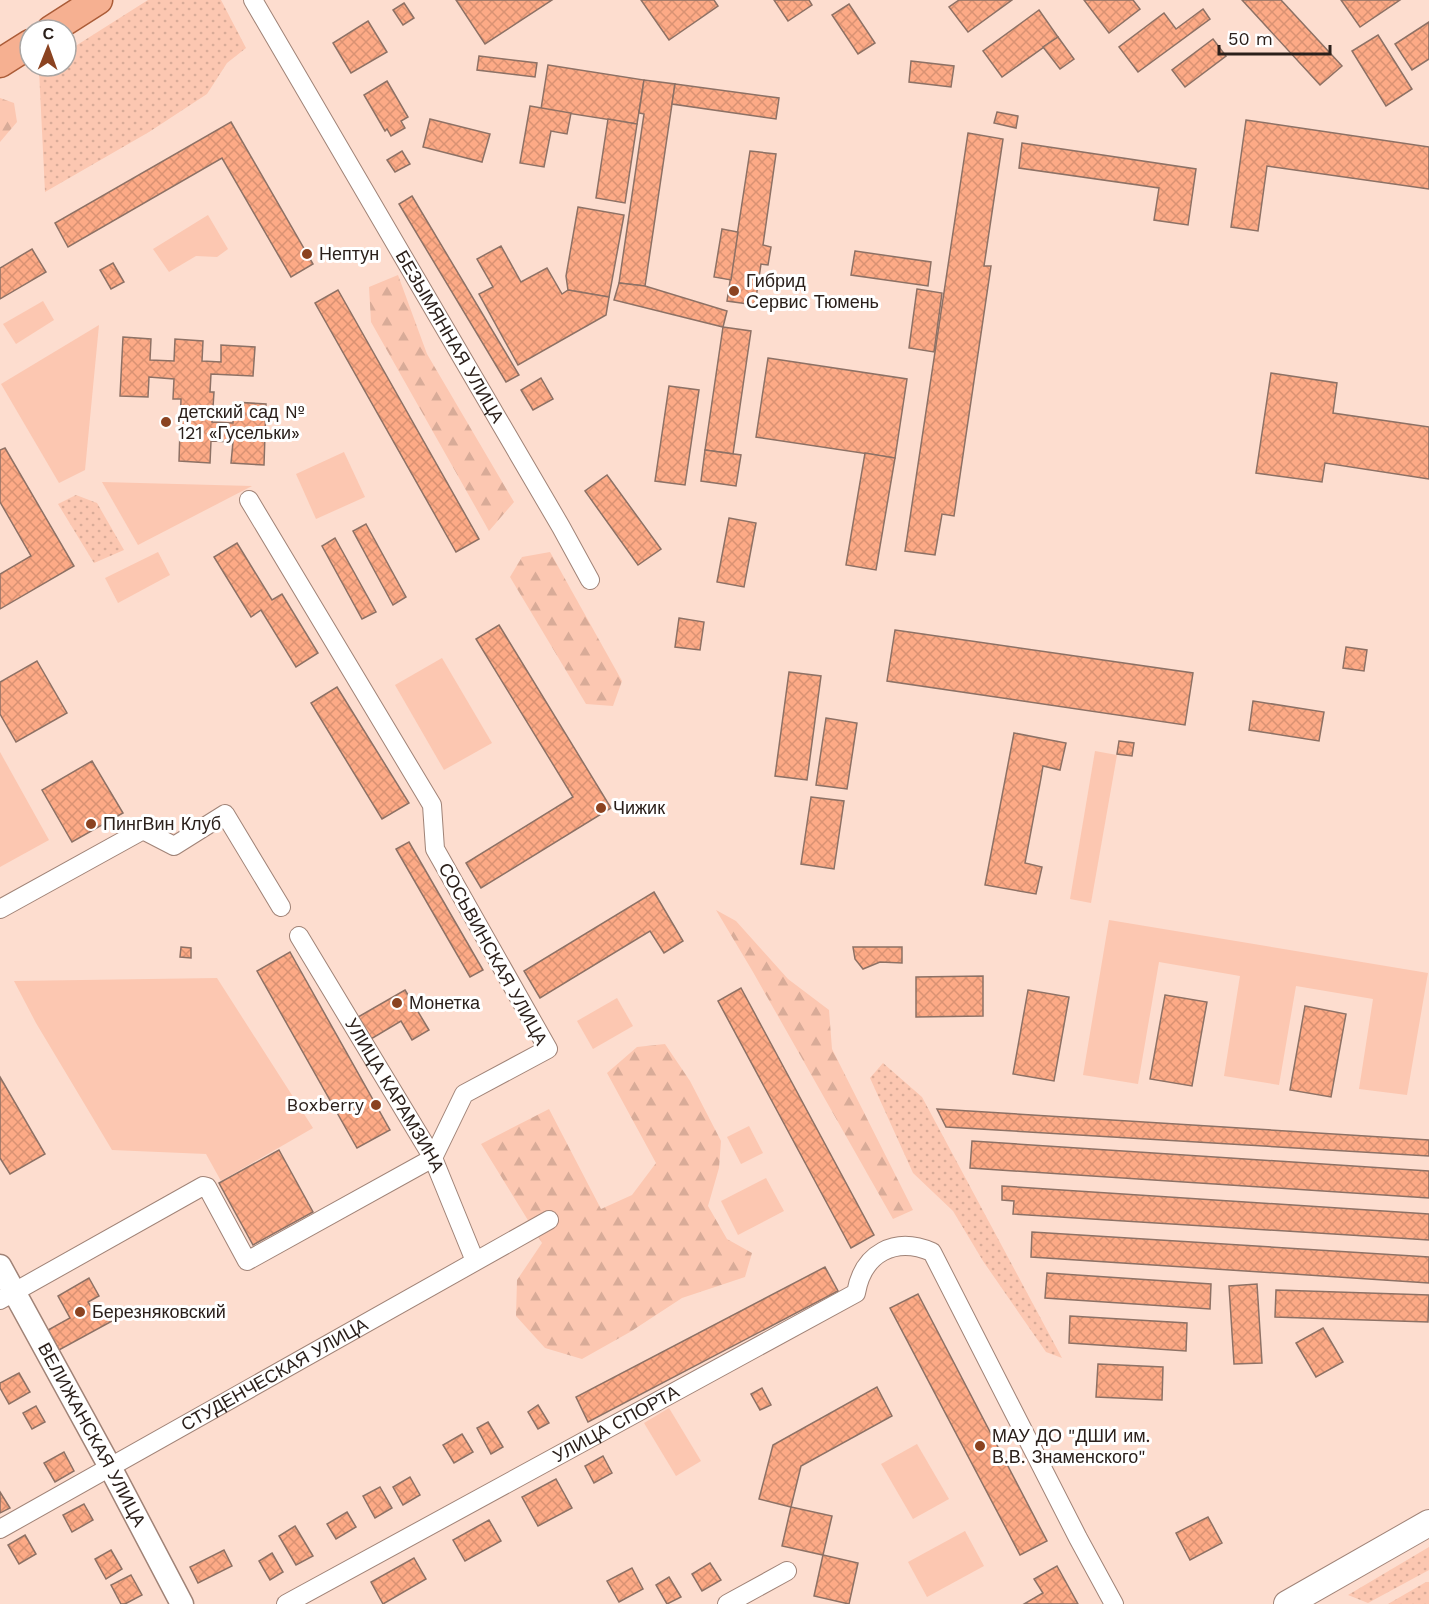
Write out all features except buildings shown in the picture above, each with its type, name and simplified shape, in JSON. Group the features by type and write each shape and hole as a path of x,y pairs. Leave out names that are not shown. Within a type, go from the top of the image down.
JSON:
{"main road":[{"path":"70,18 98,0"},
{"path":"0,63 18,52"},
{"path":"1287,1604 1429,1523"}],"street":[{"name":"БЕЗЫМЯННАЯ УЛИЦА","path":"253,0 590,580"},
{"name":"СОСЬВИНСКАЯ УЛИЦА","path":"249,500 432,805 435,849 548,1049 464,1094 433,1158"},
{"path":"0,909 143,830 174,846 225,814 281,907"},
{"name":"УЛИЦА КАРАМЗИНА","path":"299,936 433,1158 475,1261"},
{"path":"7,1296 203,1186 207,1187 248,1261 433,1158"},
{"name":"СТУДЕНЧЕСКАЯ УЛИЦА","path":"0,1530 549,1220"},
{"name":"УЛИЦА СПОРТА","path":"286,1604 856,1293 861,1273 874,1257 882,1251 902,1245 932,1252 1114,1604"},
{"name":"ВЕЛИЖАНСКАЯ УЛИЦА","path":"0,1266 7,1296 110,1467 182,1604"},
{"path":"727,1604 787,1571"}],"green space":[{"path":"148,0 221,0 246,48 227,63 207,94 149,132 45,192 39,78 78,78 78,44"},
{"path":"0,98 14,103 17,122 0,142"},
{"path":"208,215 228,249 217,257 196,256 169,272 153,249"},
{"path":"398,275 427,354 514,502 489,531 371,322 369,287"},
{"path":"43,301 54,320 16,344 3,324"},
{"path":"99,325 85,470 59,483 1,384"},
{"path":"344,452 365,497 316,519 296,474"},
{"path":"102,482 252,486 138,545"},
{"path":"76,495 97,503 124,550 94,563 58,504"},
{"path":"158,552 170,575 118,603 105,578"},
{"path":"550,552 622,681 613,706 586,704 510,577 522,557"},
{"path":"442,658 492,743 444,770 395,685"},
{"path":"1095,751 1117,755 1091,903 1070,899"},
{"path":"0,752 49,840 0,867"},
{"path":"716,910 736,921 788,979 829,1010 832,1049 913,1210 893,1219"},
{"path":"1109,920 1428,973 1407,1095 1359,1089 1373,999 1296,986 1279,1085 1224,1076 1240,976 1159,962 1138,1084 1083,1075"},
{"path":"217,978 313,1128 221,1181 206,1154 112,1150 36,1023 14,981"},
{"path":"617,998 633,1026 593,1049 577,1021"},
{"path":"665,1044 690,1081 721,1141 719,1168 708,1206 727,1239 752,1253 745,1277 682,1298 630,1332 582,1359 545,1348 516,1316 517,1280 542,1243 481,1144 549,1109 601,1209 632,1195 656,1163 607,1073 637,1047"},
{"path":"883,1063 922,1097 1062,1358 1046,1352 983,1261 953,1211 913,1173 870,1078"},
{"path":"749,1126 763,1153 741,1164 727,1137"},
{"path":"766,1178 784,1211 738,1235 721,1201"},
{"path":"669,1408 701,1461 676,1476 644,1423"},
{"path":"917,1444 949,1499 913,1519 881,1464"},
{"path":"965,1531 984,1566 927,1597 908,1562"},
{"path":"1429,1547 1429,1570 1368,1603 1348,1595"},
{"path":"1429,1582 1429,1604 1388,1604"}],"place":[{"name":"Нептун","path":"307,254"},
{"name":"Гибрид Сервис Тюмень","path":"734,291"},
{"name":"детский сад № 121 «Гусельки»","path":"166,422"},
{"name":"Чижик","path":"601,808"},
{"name":"ПингВин Клуб","path":"91,824"},
{"name":"Монетка","path":"397,1003"},
{"name":"Boxberry","path":"376,1105"},
{"name":"Березняковский","path":"80,1312"},
{"name":"МАУ ДО \"ДШИ им. В.В. Знаменского\"","path":"980,1446"}]}
